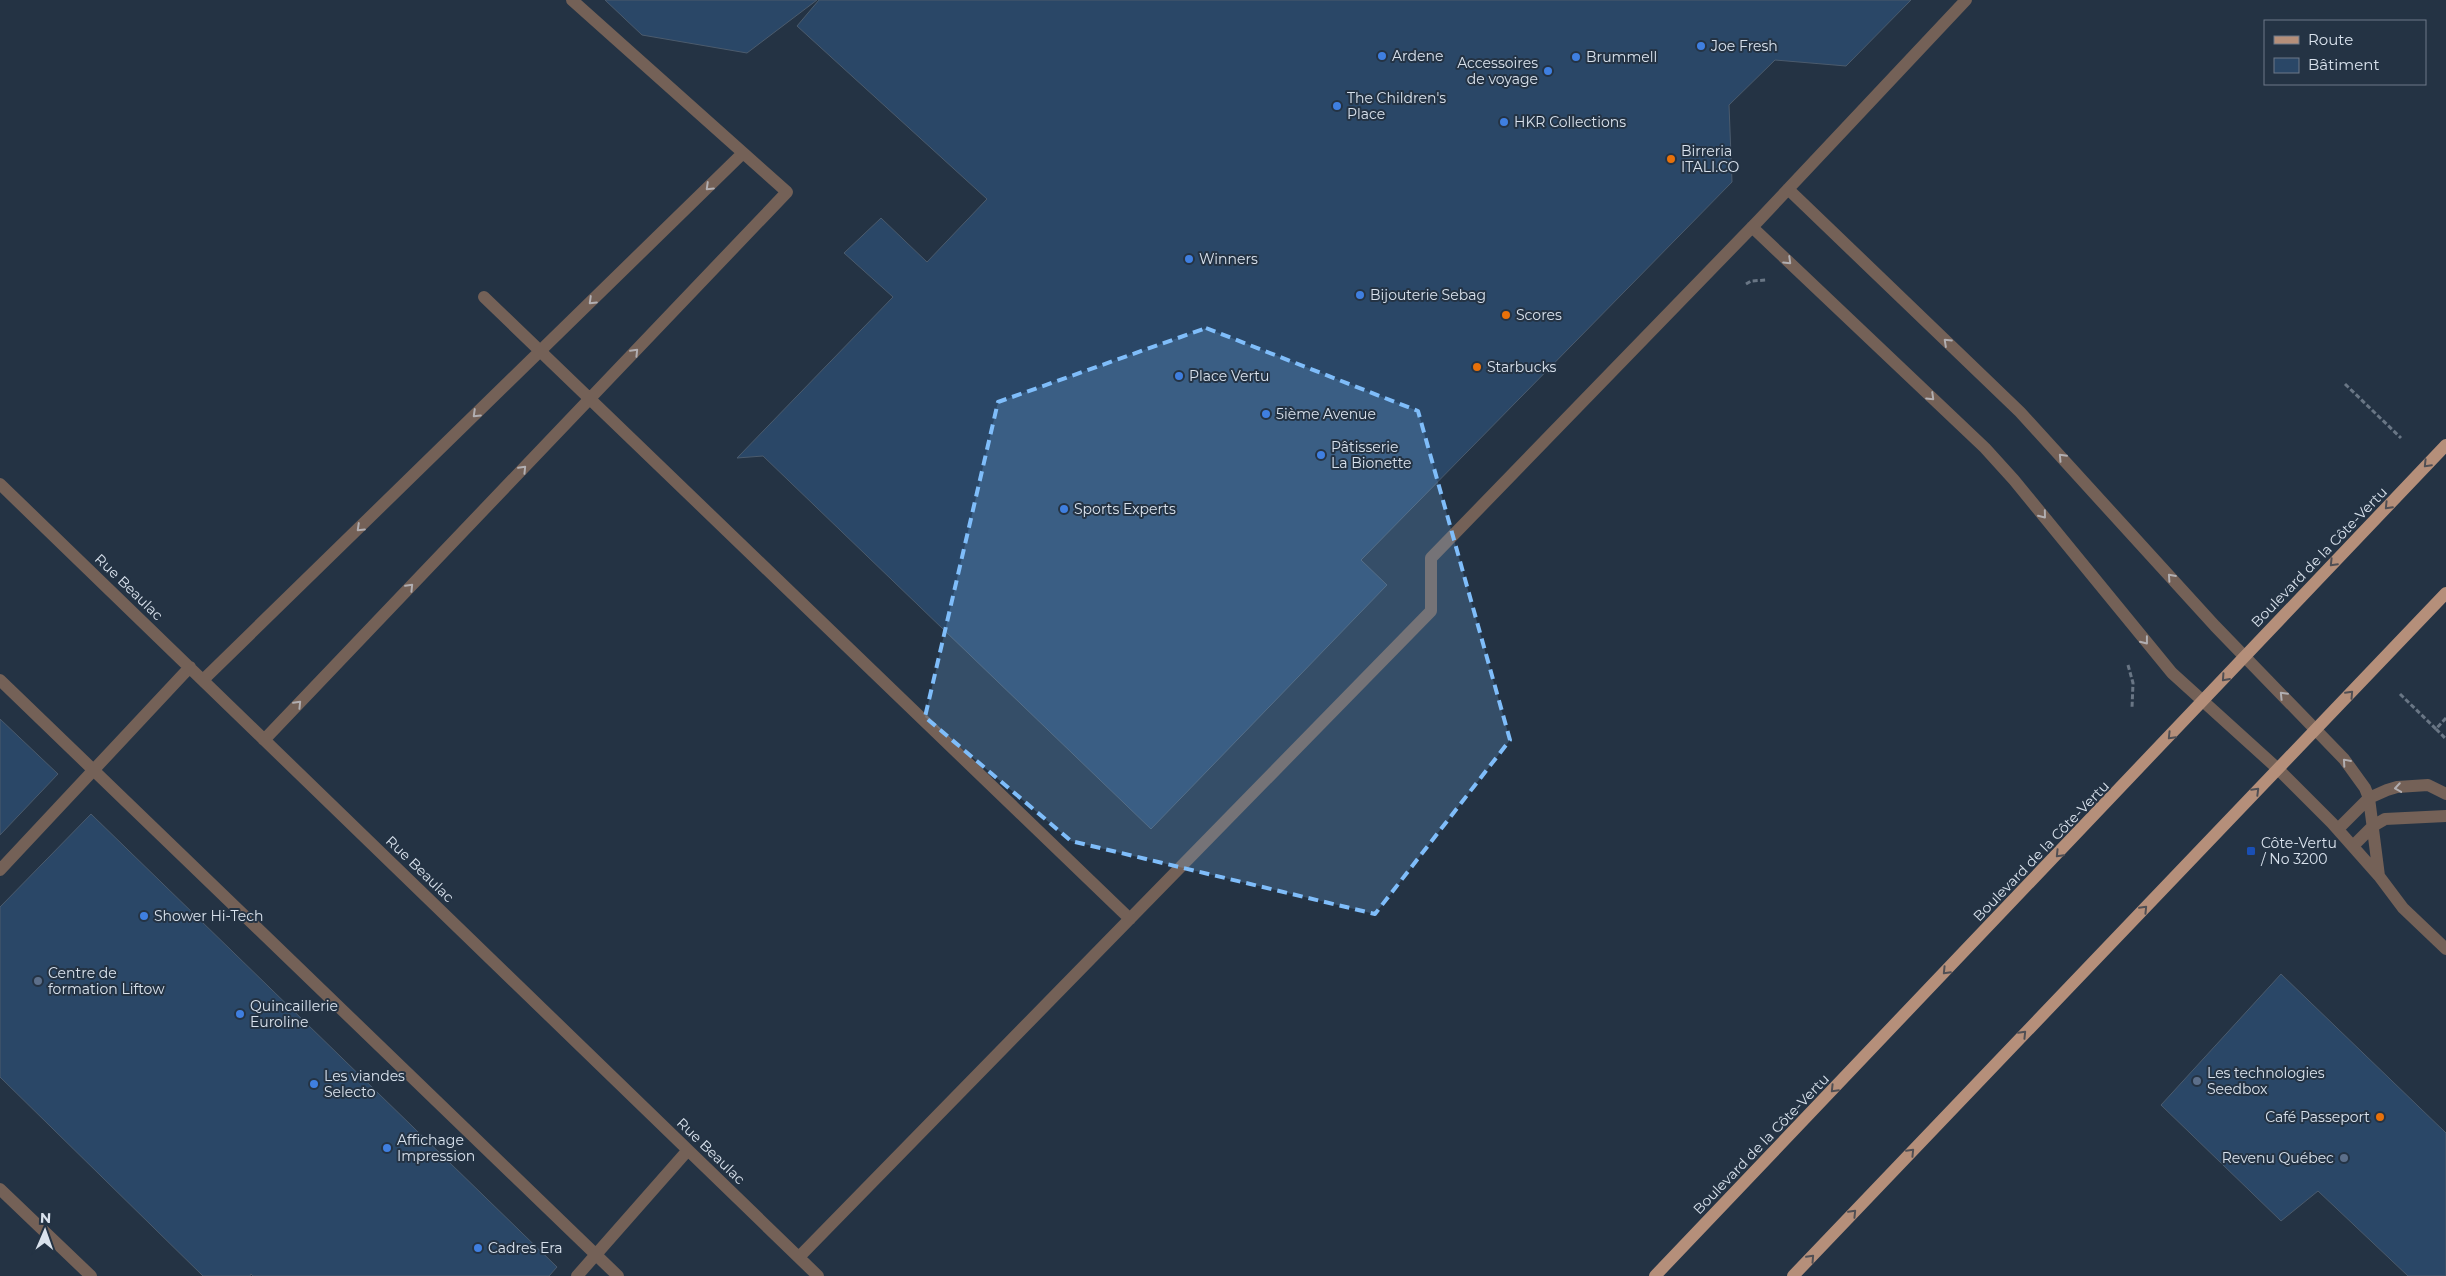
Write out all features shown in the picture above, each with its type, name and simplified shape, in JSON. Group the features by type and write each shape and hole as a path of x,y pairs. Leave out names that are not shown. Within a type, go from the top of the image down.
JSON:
{"main road":[{"name":"Boulevard de la Côte-Vertu","path":"1655,1276 2205,701 2245,656 2446,445"},
{"path":"1793,1276 2446,594"}],"street":[{"path":"264,740 787,192 572,0"},
{"path":"799,1257 1431,611 1431,558 1752,228 1966,0"},
{"path":"203,680 744,153"},
{"path":"1788,190 2020,412 2215,626 2317,730 2352,769 2369,798 2379,876"},
{"path":"1752,228 1985,448 2014,480 2172,672 2278,769 2338,829 2379,876 2403,908 2446,949"},
{"path":"484,297 1130,919"},
{"name":"Rue Beaulac","path":"0,484 818,1276"},
{"path":"0,870 190,667"},
{"path":"0,680 618,1276"},
{"path":"2338,829 2369,798 2397,787 2428,785 2446,794"},
{"path":"2353,846 2373,826 2385,819 2446,816"},
{"path":"577,1276 688,1150"},
{"path":"0,1189 91,1276"}],"path":[{"path":"1746,284 1764,279 1770,282"},
{"path":"2345,384 2401,438"},
{"path":"2125,657 2133,683 2132,708"},
{"path":"2400,694 2446,739"},
{"path":"2436,729 2446,718"}],"highlighted area":[{"path":"1206,328 1418,411 1510,740 1375,914 1071,841 925,717 998,402"}],"building":[{"path":"605,0 817,0 747,53 642,35"},
{"name":"Place Vertu","path":"819,0 1911,0 1846,66 1775,60 1729,105 1732,182 1361,560 1387,585 1151,829 763,456 737,458 893,297 844,253 881,218 927,262 987,199 797,26"},
{"path":"0,719 58,774 0,835"},
{"path":"91,814 557,1267 549,1276 253,1276 251,1274 250,1276 203,1276 0,1077 0,907"},
{"path":"2281,974 2446,1133 2446,1276 2408,1276 2318,1191 2281,1221 2161,1105"}],"place":[{"name":"Joe Fresh","path":"1701,46"},
{"name":"Ardene","path":"1382,56"},
{"name":"Brummell","path":"1576,57"},
{"name":"Accessoires de voyage","path":"1548,71"},
{"name":"The Children's Place","path":"1337,106"},
{"name":"HKR Collections","path":"1504,122"},
{"name":"Birreria ITALI.CO","path":"1671,159"},
{"name":"Winners","path":"1189,259"},
{"name":"Bijouterie Sebag","path":"1360,295"},
{"name":"Scores","path":"1506,315"},
{"name":"Starbucks","path":"1477,367"},
{"name":"Place Vertu","path":"1179,376"},
{"name":"5ième Avenue","path":"1266,414"},
{"name":"Pâtisserie La Bionette","path":"1321,455"},
{"name":"Sports Experts","path":"1064,509"},
{"name":"Côte-Vertu / No 3200","path":"2251,851"},
{"name":"Shower Hi-Tech","path":"144,916"},
{"name":"Centre de formation Liftow","path":"38,981"},
{"name":"Quincaillerie Euroline","path":"240,1014"},
{"name":"Les technologies Seedbox","path":"2197,1081"},
{"name":"Les viandes Selecto","path":"314,1084"},
{"name":"Café Passeport","path":"2380,1117"},
{"name":"Affichage Impression","path":"387,1148"},
{"name":"Revenu Québec","path":"2344,1158"},
{"name":"Cadres Era","path":"478,1248"}]}
